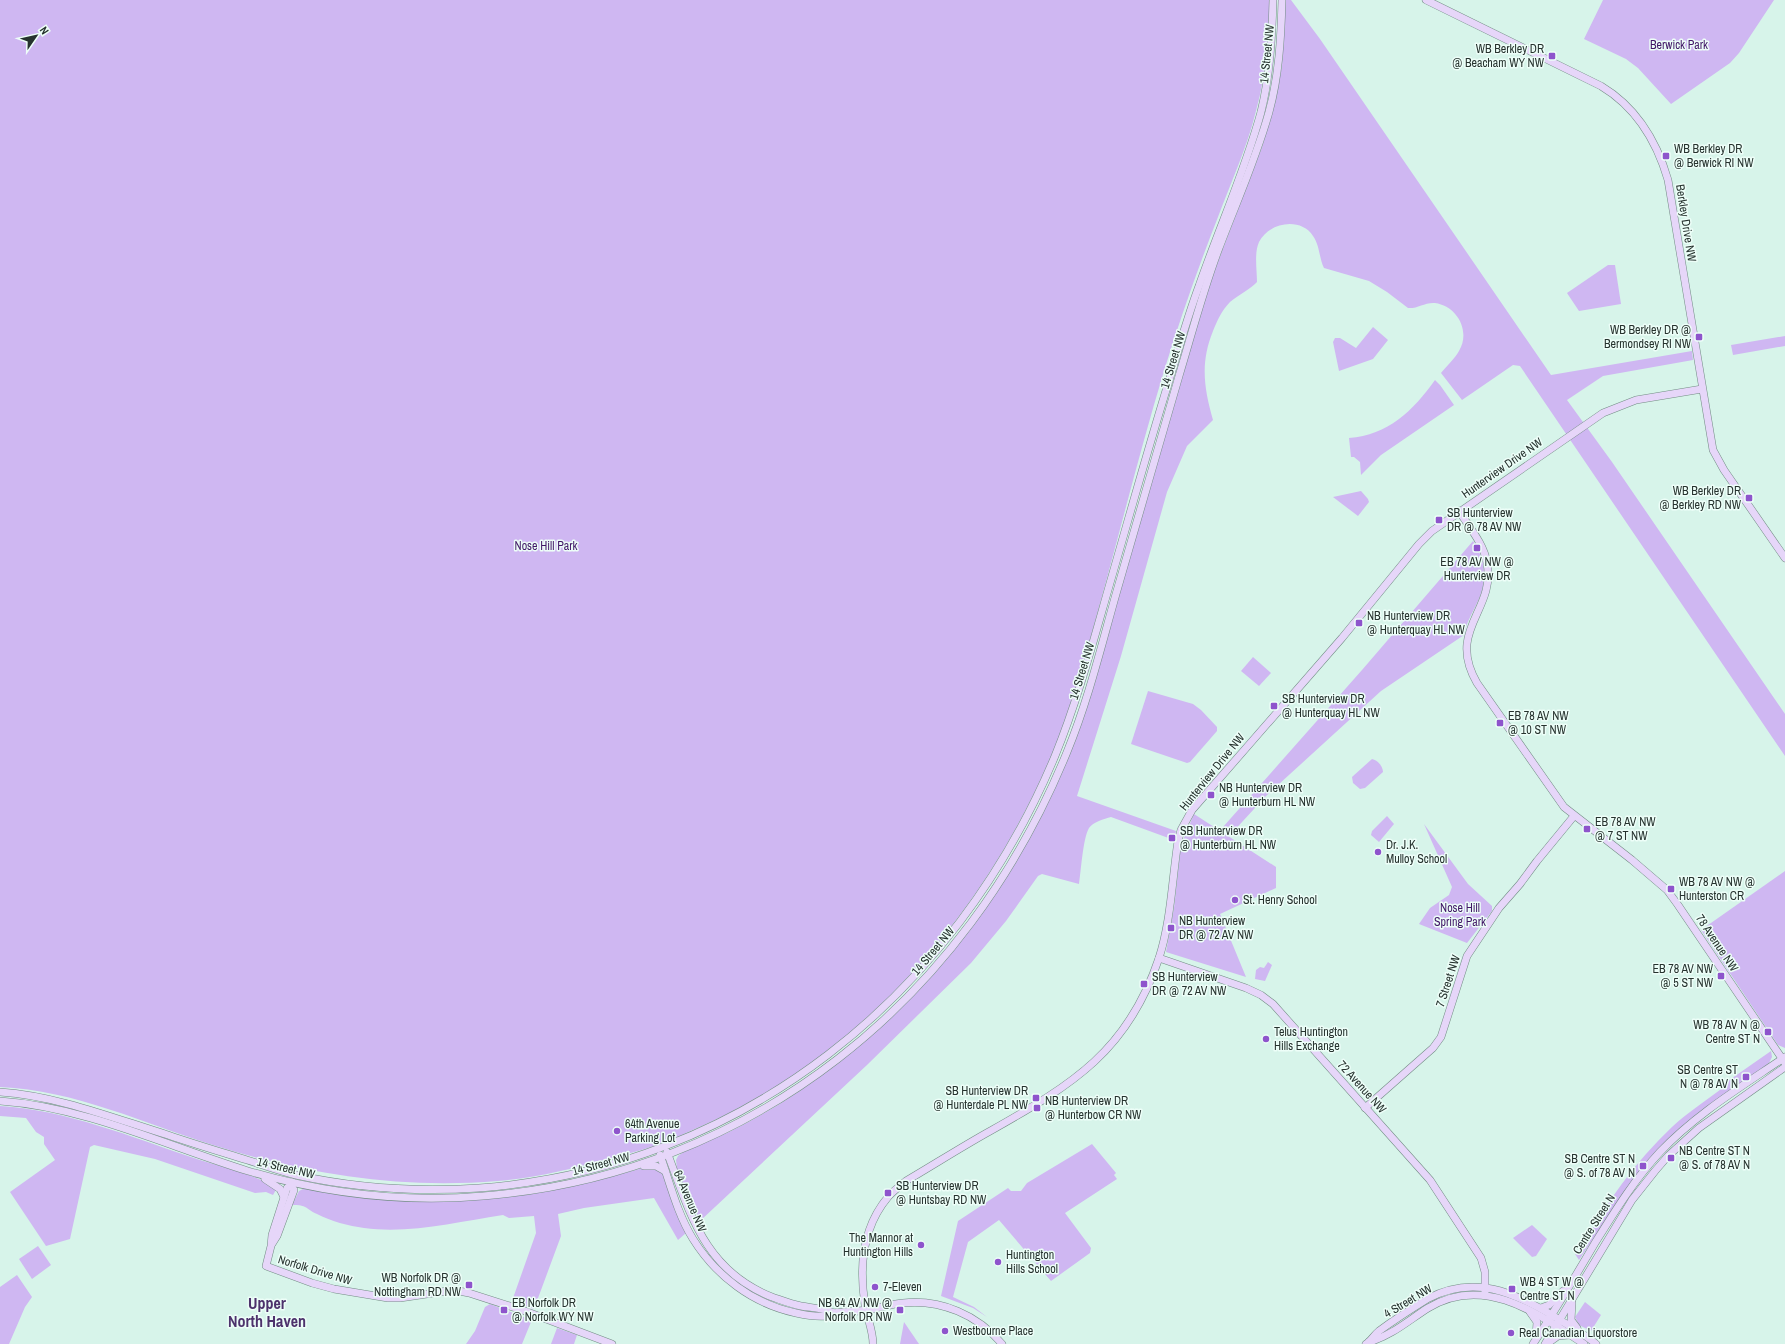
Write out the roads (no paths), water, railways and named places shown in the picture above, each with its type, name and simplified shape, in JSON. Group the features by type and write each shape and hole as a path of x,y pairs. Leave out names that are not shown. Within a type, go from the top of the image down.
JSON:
{"main road":[{"name":"14 Street NW","path":"0,1092 50,1100 88,1109 294,1175 384,1188 476,1188 550,1179 610,1165 658,1149 729,1117 766,1097 798,1078 861,1030 909,983 948,938 992,877 1025,821 1056,754 1079,694 1144,462 1197,290 1246,159 1260,114 1269,64 1273,0"},
{"name":"14 Street NW","path":"0,1101 86,1117 245,1170 292,1184 363,1195 415,1198 476,1197 552,1188 619,1171 661,1158 726,1130 754,1116 806,1083 837,1060 887,1018 933,970 985,903 1021,847 1067,752 1088,692 1151,471 1205,290 1218,251 1253,162 1269,112 1279,58 1282,0"},
{"name":"Berkley Drive NW","path":"1426,0 1601,86 1623,101 1645,129 1658,152 1668,180 1711,441 1716,455 1785,558"},
{"name":"Hunterview Drive NW","path":"866,1310 861,1266 864,1244 870,1228 888,1197 906,1181 1037,1104 1087,1070 1128,1025 1146,990 1159,958 1164,940 1178,841 1181,830 1192,810 1345,634 1418,544 1459,511 1603,413 1636,400 1702,389"},
{"name":"78 Avenue NW","path":"1459,511 1482,547 1487,564 1488,578 1486,592 1470,627 1467,639 1467,652 1470,668 1477,683 1555,797 1564,807 1632,860 1667,890 1784,1060"},
{"name":"7 Street NW","path":"1365,1108 1434,1046 1446,1025 1467,956 1473,946 1499,908 1574,816"},
{"name":"72 Avenue NW","path":"1159,958 1234,983 1265,998 1287,1019 1430,1180 1481,1258 1485,1272 1485,1295"},
{"name":"Centre Street N","path":"1534,1342 1620,1203 1632,1186 1660,1153 1690,1124 1714,1105 1784,1060"},
{"name":"Centre Street N","path":"1545,1344 1632,1200 1668,1156 1713,1117 1785,1067"},
{"name":"64 Avenue NW","path":"665,1146 691,1216 702,1238 720,1261 732,1272 755,1288 770,1296 800,1305 826,1309 834,1313"},
{"name":"64 Avenue NW","path":"658,1149 678,1208 692,1238 708,1260 732,1283 760,1300 786,1311 826,1316 834,1313 866,1310 915,1302 948,1307 967,1315 983,1325 1002,1344"},
{"path":"677,1179 674,1157 680,1150"},
{"path":"619,1171 623,1172 647,1166 656,1166 665,1171"},
{"path":"245,1170 273,1183 280,1189 284,1197"},
{"path":"271,1246 277,1236 294,1190 292,1184 294,1175"},
{"path":"271,1246 272,1235 287,1188 292,1184"},
{"name":"Norfolk Drive NW","path":"271,1246 266,1266 334,1289 388,1298 400,1298 454,1290 469,1293 525,1311 612,1344"},
{"path":"1541,1308 1549,1305 1559,1296 1576,1269 1583,1264"},
{"name":"4 Street NW","path":"1368,1343 1377,1332 1421,1303 1439,1294 1460,1288 1486,1287 1506,1291 1541,1308 1550,1318"},
{"name":"4 Street NW","path":"1368,1343 1381,1339 1428,1308 1445,1300 1466,1295 1485,1295 1505,1299 1550,1318"},
{"path":"1572,1301 1571,1320 1573,1324 1596,1344"},
{"path":"1527,1309 1537,1322 1534,1342"},
{"path":"866,1310 873,1336 873,1344"},
{"path":"1550,1318 1558,1323 1582,1332"},
{"path":"1558,1323 1569,1335 1584,1344"},
{"path":"1545,1344 1558,1336 1569,1335"}],"place":[{"name":"WB Berkley DR @ Beacham WY NW","path":"1552,56"},
{"name":"WB Berkley DR @ Berwick RI NW","path":"1666,156"},
{"name":"WB Berkley DR @ Bermondsey RI NW","path":"1699,337"},
{"name":"WB Berkley DR @ Berkley RD NW","path":"1749,498"},
{"name":"SB Hunterview DR @ 78 AV NW","path":"1439,520"},
{"name":"EB 78 AV NW @ Hunterview DR","path":"1477,548"},
{"name":"NB Hunterview DR @ Hunterquay HL NW","path":"1359,623"},
{"name":"SB Hunterview DR @ Hunterquay HL NW","path":"1274,706"},
{"name":"EB 78 AV NW @ 10 ST NW","path":"1500,723"},
{"name":"NB Hunterview DR @ Hunterburn HL NW","path":"1211,795"},
{"name":"EB 78 AV NW @ 7 ST NW","path":"1587,829"},
{"name":"SB Hunterview DR @ Hunterburn HL NW","path":"1172,838"},
{"name":"Dr. J.K. Mulloy School","path":"1378,852"},
{"name":"WB 78 AV NW @ Hunterston CR","path":"1671,889"},
{"name":"St. Henry School","path":"1235,900"},
{"name":"NB Hunterview DR @ 72 AV NW","path":"1171,928"},
{"name":"EB 78 AV NW @ 5 ST NW","path":"1721,976"},
{"name":"SB Hunterview DR @ 72 AV NW","path":"1144,984"},
{"name":"WB 78 AV N @ Centre ST N","path":"1768,1032"},
{"name":"Telus Huntington Hills Exchange","path":"1266,1039"},
{"name":"SB Centre ST N @ 78 AV N","path":"1746,1077"},
{"name":"SB Hunterview DR @ Hunterdale PL NW","path":"1036,1098"},
{"name":"NB Hunterview DR @ Hunterbow CR NW","path":"1037,1108"},
{"name":"64th Avenue Parking Lot","path":"617,1131"},
{"name":"NB Centre ST N @ S. of 78 AV N","path":"1671,1158"},
{"name":"SB Centre ST N @ S. of 78 AV N","path":"1643,1166"},
{"name":"SB Hunterview DR @ Huntsbay RD NW","path":"888,1193"},
{"name":"The Mannor at Huntington Hills","path":"921,1245"},
{"name":"Huntington Hills School","path":"998,1262"},
{"name":"WB Norfolk DR @ Nottingham RD NW","path":"469,1285"},
{"name":"7-Eleven","path":"875,1287"},
{"name":"WB 4 ST W @ Centre ST N","path":"1512,1289"},
{"name":"EB Norfolk DR @ Norfolk WY NW","path":"504,1310"},
{"name":"NB 64 AV NW @ Norfolk DR NW","path":"900,1310"},
{"name":"Westbourne Place","path":"945,1331"},
{"name":"Real Canadian Liquorstore","path":"1511,1333"}],"district":[{"name":"Upper North Haven","path":"267,1312"}],"park label":[{"name":"Berwick Park","path":"1679,45"},
{"name":"Nose Hill Park","path":"546,546"},
{"name":"Nose Hill Spring Park","path":"1460,915"}]}
